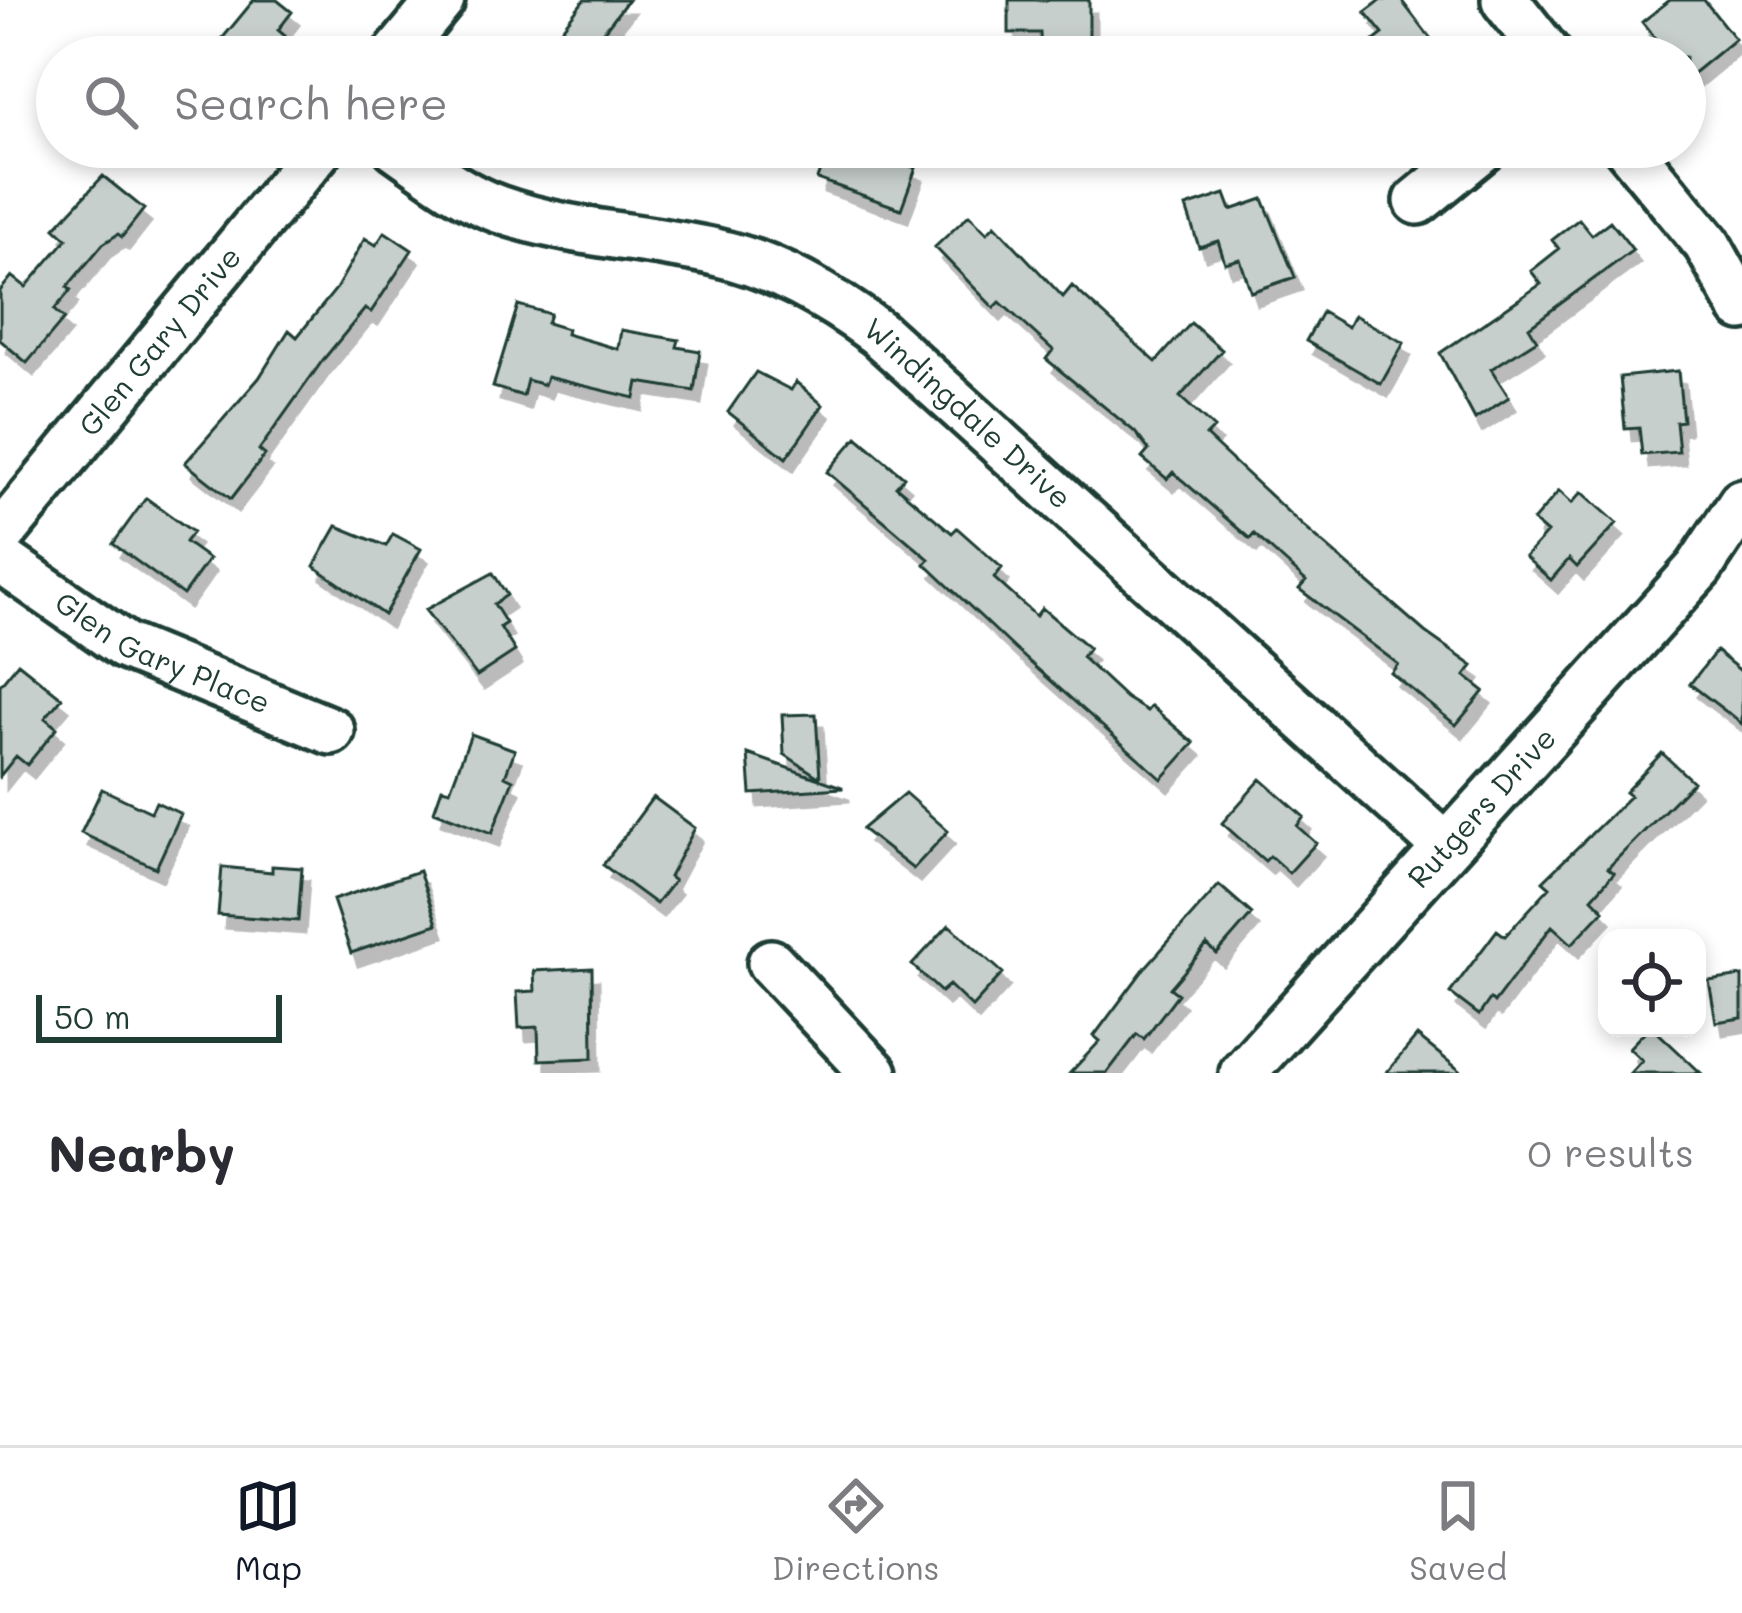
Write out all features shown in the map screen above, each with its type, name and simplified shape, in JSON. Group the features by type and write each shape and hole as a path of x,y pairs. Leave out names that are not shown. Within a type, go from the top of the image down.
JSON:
{"street":[{"path":"411,36 441,0"},
{"path":"1505,0 1533,36"},
{"name":"Glen Gary Drive","path":"0,536 304,168"},
{"name":"Windingdale Drive","path":"431,168 498,209 552,224 720,253 836,302 896,349 1445,846"},
{"path":"1418,201 1458,168"},
{"path":"1644,168 1707,244 1742,307"},
{"name":"Rutgers Drive","path":"1243,1073 1445,846 1730,550 1742,502"},
{"name":"Glen Gary Place","path":"0,560 125,646 331,731"},
{"path":"771,963 874,1073"}],"building":[{"path":"254,0 277,0 292,12 278,30 285,36 224,36"},
{"path":"584,0 628,0 600,36 559,32"},
{"path":"1009,0 1089,0 1089,36 1009,33"},
{"path":"1381,0 1401,0 1429,36 1380,36 1365,12"},
{"path":"1670,0 1704,0 1735,39 1706,63 1706,36 1653,36 1642,22"},
{"path":"821,168 916,168 901,209 817,179"},
{"path":"103,176 144,209 122,237 118,234 103,244 67,287 71,290 54,310 64,319 27,363 0,340 0,291 12,276 26,287 67,239 55,228"},
{"path":"1225,194 1231,210 1263,199 1295,277 1251,292 1240,259 1225,263 1218,241 1199,247 1186,207"},
{"path":"969,215 987,233 995,225 1063,297 1072,286 1156,362 1191,323 1222,350 1180,397 1214,428 1206,436 1303,526 1425,632 1473,666 1465,676 1484,691 1456,725 1391,673 1398,664 1299,589 1306,581 1254,534 1250,539 1173,472 1167,479 1142,458 1149,450 1135,432 1046,359 1053,350 1000,302 994,308 935,247"},
{"path":"1579,219 1592,235 1610,221 1633,250 1529,327 1537,340 1491,369 1509,397 1475,419 1440,353 1541,284 1531,271 1559,249 1552,240"},
{"path":"385,232 412,250 371,312 365,309 323,360 259,450 265,455 231,499 185,463 259,378 289,330 297,337 336,289 365,238 376,245"},
{"path":"518,305 550,314 547,323 567,329 566,334 618,349 621,330 679,340 677,347 700,351 694,391 638,382 635,398 547,377 544,385 527,380 523,396 493,387"},
{"path":"1322,312 1348,327 1354,315 1404,343 1381,384 1306,341"},
{"path":"1678,371 1683,421 1676,422 1679,452 1642,455 1639,427 1625,428 1620,377"},
{"path":"756,372 791,390 796,382 823,405 786,458 728,412"},
{"path":"857,437 904,477 896,486 952,533 957,528 1002,568 994,578 1036,616 1042,608 1089,648 1082,657 1126,698 1147,711 1151,706 1194,743 1162,779 1015,649 925,564 929,559 827,472"},
{"path":"1559,491 1572,503 1582,492 1617,523 1577,567 1569,559 1551,580 1525,557 1547,533 1533,521"},
{"path":"146,498 193,532 185,542 209,559 183,595 113,544"},
{"path":"337,526 386,546 393,534 421,549 384,615 314,566"},
{"path":"493,573 507,595 494,604 506,623 500,627 515,651 477,676 425,610"},
{"path":"1716,651 1742,672 1742,724 1690,684"},
{"path":"18,663 62,698 45,718 57,728 27,765 16,756 0,776 0,685"},
{"path":"816,714 820,778 784,754 782,715"},
{"path":"471,734 515,750 505,776 513,780 492,833 434,811 442,788 450,790"},
{"path":"1662,753 1693,782 1608,868 1614,873 1592,898 1604,910 1572,944 1552,926 1494,1003 1490,999 1479,1015 1450,993 1497,930 1505,936 1550,887 1543,881 1630,796 1625,792"},
{"path":"748,754 842,787 842,788 751,794"},
{"path":"1261,779 1304,817 1297,826 1316,843 1289,873 1270,856 1265,861 1222,823"},
{"path":"102,789 151,812 156,802 181,814 156,868 81,833"},
{"path":"905,793 948,831 913,869 862,829"},
{"path":"653,797 695,828 669,877 674,881 656,904 603,865"},
{"path":"272,866 302,868 298,921 218,915 222,867 272,872"},
{"path":"419,871 437,924 351,953 333,900"},
{"path":"1219,885 1252,914 1217,954 1207,945 1170,988 1178,994 1144,1039 1137,1034 1107,1073 1070,1073 1100,1041 1094,1036 1144,969"},
{"path":"949,925 1003,973 972,1007 949,985 941,992 912,965"},
{"path":"592,968 593,1058 539,1060 538,1027 519,1028 517,992 535,991 534,971"},
{"path":"1742,976 1742,1018 1716,1022 1709,981"},
{"path":"1417,1036 1463,1073 1386,1073"},
{"path":"1639,1037 1663,1037 1701,1073 1630,1073 1642,1060 1629,1048"}]}
